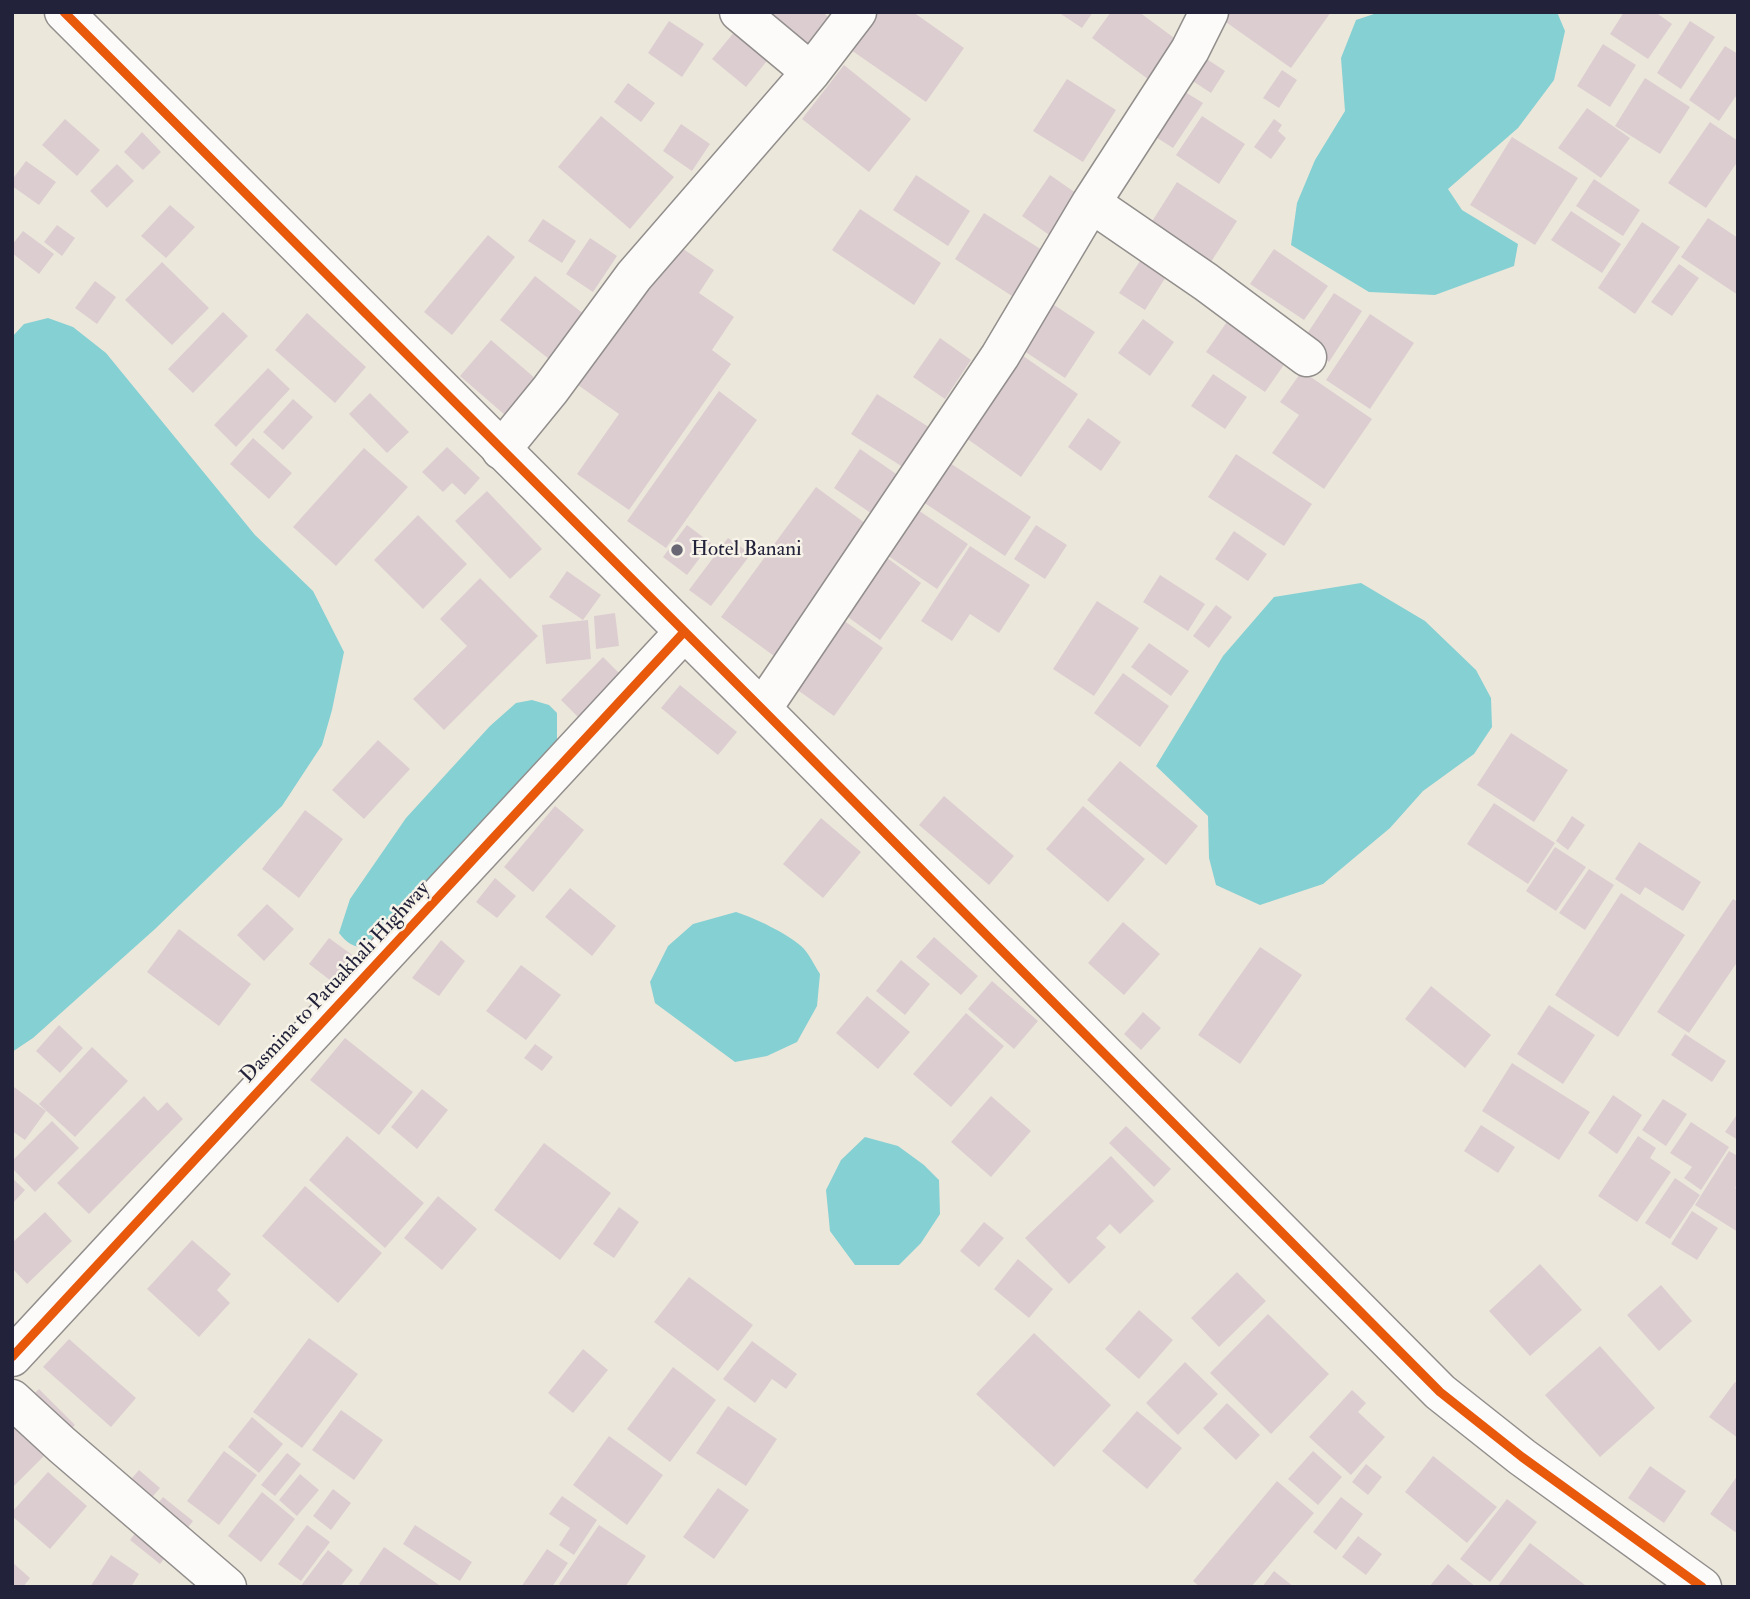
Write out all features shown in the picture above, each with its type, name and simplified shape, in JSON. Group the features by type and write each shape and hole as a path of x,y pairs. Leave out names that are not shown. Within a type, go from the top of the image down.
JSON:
{"street":[{"path":"64,12 762,709 1440,1392 1522,1457 1702,1587"},
{"path":"738,12 811,72"},
{"path":"501,450 550,390 634,276 811,72 857,12"},
{"path":"762,709 1000,356 1091,203 1189,50 1209,12"},
{"path":"1091,203 1206,282 1307,358"},
{"name":"Dasmina to Patuakhali Highway","path":"12,1357 684,632"},
{"path":"12,1399 227,1587"}],"water":[{"path":"1380,12 1557,12 1565,31 1554,80 1518,128 1448,189 1462,210 1518,244 1514,266 1435,295 1369,292 1291,245 1297,203 1315,160 1345,111 1341,58 1356,20"},
{"path":"48,318 73,327 106,353 255,535 313,591 344,652 322,745 282,806 155,929 33,1038 12,1052 12,337 24,324"},
{"path":"1361,583 1425,621 1476,670 1491,698 1492,727 1474,754 1423,791 1390,828 1323,884 1260,905 1216,885 1209,858 1208,816 1156,766 1223,656 1274,597"},
{"path":"532,700 549,705 557,713 557,741 366,948 348,942 339,933 350,899 406,818 490,726 516,703"},
{"path":"736,912 770,926 795,941 806,952 820,974 817,1006 797,1042 767,1056 735,1062 655,1003 650,982 668,946 693,924"},
{"path":"865,1137 898,1146 939,1180 940,1214 921,1243 899,1265 855,1265 830,1231 826,1190 841,1160"}],"building":[{"path":"754,12 823,12 828,17 802,50"},
{"path":"878,12 913,12 964,48 926,102 851,50"},
{"path":"1058,12 1093,12 1082,28"},
{"path":"1111,12 1139,12 1181,43 1152,82 1092,38"},
{"path":"1229,12 1331,12 1291,68 1223,20"},
{"path":"1624,12 1655,12 1672,24 1648,59 1610,34"},
{"path":"669,21 704,44 682,77 648,53"},
{"path":"1690,21 1715,37 1681,89 1657,73"},
{"path":"740,25 774,52 746,87 712,59"},
{"path":"1603,44 1636,65 1610,107 1577,86"},
{"path":"1725,46 1738,54 1738,93 1719,121 1689,100"},
{"path":"1196,52 1225,71 1211,93 1182,74"},
{"path":"844,65 911,119 869,172 802,119"},
{"path":"1282,70 1297,80 1279,108 1263,98"},
{"path":"1645,78 1690,107 1660,154 1615,126"},
{"path":"1067,79 1116,110 1083,162 1033,131"},
{"path":"628,83 655,103 641,122 614,102"},
{"path":"1177,87 1203,103 1173,148 1148,132"},
{"path":"1587,108 1630,138 1601,178 1558,148"},
{"path":"601,116 674,177 630,229 558,167"},
{"path":"1202,116 1245,144 1219,184 1176,155"},
{"path":"65,119 100,150 77,176 42,145"},
{"path":"1274,119 1282,125 1278,131 1286,138 1271,159 1254,147"},
{"path":"1710,122 1738,141 1738,161 1706,208 1668,183"},
{"path":"681,124 710,144 692,171 663,151"},
{"path":"142,132 161,152 143,170 124,152"},
{"path":"1512,137 1578,178 1535,245 1470,205"},
{"path":"26,161 56,182 39,205 12,186 12,180"},
{"path":"117,164 134,181 107,208 90,191"},
{"path":"916,175 970,211 948,246 893,210"},
{"path":"1050,175 1083,198 1055,239 1022,216"},
{"path":"1594,179 1640,210 1623,236 1576,206"},
{"path":"1177,182 1237,221 1211,262 1151,223"},
{"path":"170,205 195,227 166,258 141,236"},
{"path":"860,209 941,263 914,305 832,250"},
{"path":"1571,211 1621,244 1602,273 1551,240"},
{"path":"984,213 1042,250 1012,296 955,259"},
{"path":"1708,218 1738,238 1738,295 1681,257"},
{"path":"543,219 576,241 562,263 528,241"},
{"path":"1642,222 1680,247 1635,314 1598,288"},
{"path":"57,225 75,238 62,256 44,242"},
{"path":"23,231 54,254 39,274 12,253 12,245"},
{"path":"488,235 515,257 452,335 424,312"},
{"path":"590,238 617,256 593,292 566,274"},
{"path":"676,244 714,270 699,293 734,317 712,350 731,364 629,510 577,474 619,414 578,385"},
{"path":"1274,249 1328,286 1304,320 1250,284"},
{"path":"1144,255 1169,272 1145,310 1119,293"},
{"path":"162,262 209,308 172,345 125,300"},
{"path":"1679,264 1699,278 1672,316 1651,302"},
{"path":"535,276 589,318 554,363 500,320"},
{"path":"95,281 116,297 97,324 75,308"},
{"path":"1334,293 1362,311 1329,362 1301,343"},
{"path":"1045,299 1095,332 1065,378 1015,345"},
{"path":"223,312 248,336 193,393 168,369"},
{"path":"307,313 366,367 335,403 275,350"},
{"path":"1370,314 1414,343 1370,409 1326,380"},
{"path":"1231,316 1290,356 1265,392 1206,352"},
{"path":"1143,319 1174,342 1150,376 1118,353"},
{"path":"940,338 971,360 945,399 913,377"},
{"path":"491,340 544,386 513,422 460,376"},
{"path":"1016,351 1078,394 1021,477 959,433"},
{"path":"268,368 290,389 236,447 214,425"},
{"path":"1302,371 1372,419 1324,489 1272,453 1299,415 1280,402"},
{"path":"1213,374 1247,397 1225,429 1191,406"},
{"path":"719,391 757,420 666,548 627,521"},
{"path":"370,393 409,432 387,453 349,414"},
{"path":"877,394 935,431 909,471 851,434"},
{"path":"293,399 313,417 283,450 263,432"},
{"path":"1088,418 1121,442 1101,471 1068,447"},
{"path":"253,438 292,473 269,499 230,464"},
{"path":"447,447 480,478 465,495 452,483 443,492 422,472"},
{"path":"364,448 408,487 336,566 293,527"},
{"path":"860,449 908,482 881,520 834,488"},
{"path":"1236,454 1312,504 1284,546 1208,497"},
{"path":"950,463 1031,517 1005,556 923,502"},
{"path":"816,487 869,526 774,656 721,617"},
{"path":"487,491 542,549 510,579 455,521"},
{"path":"915,508 968,544 937,589 884,553"},
{"path":"418,515 467,564 423,609 374,560"},
{"path":"687,525 711,543 687,575 663,557"},
{"path":"1036,525 1067,545 1045,579 1014,559"},
{"path":"1234,531 1267,554 1248,581 1215,559"},
{"path":"728,538 751,554 711,606 689,590"},
{"path":"970,546 1030,585 999,633 970,614 952,641 921,621"},
{"path":"879,552 921,583 880,640 838,610"},
{"path":"567,571 601,595 583,620 549,597"},
{"path":"1160,575 1205,604 1188,631 1143,602"},
{"path":"480,578 538,636 444,730 413,699 467,646 440,619"},
{"path":"1097,601 1139,628 1094,696 1053,669"},
{"path":"1216,605 1232,617 1209,648 1193,636"},
{"path":"615,613 619,646 596,649 594,616"},
{"path":"840,618 883,648 834,716 792,686"},
{"path":"588,620 591,659 546,664 542,625"},
{"path":"1149,643 1189,671 1171,696 1131,667"},
{"path":"603,657 622,676 580,719 561,700"},
{"path":"1123,673 1169,706 1140,747 1094,713"},
{"path":"680,685 737,732 718,755 661,708"},
{"path":"1511,733 1568,770 1534,822 1477,785"},
{"path":"378,740 410,769 364,819 332,790"},
{"path":"1120,761 1198,826 1166,865 1087,800"},
{"path":"944,796 1014,856 989,885 919,825"},
{"path":"1494,803 1555,843 1528,884 1467,844"},
{"path":"555,806 584,830 533,892 504,867"},
{"path":"1083,806 1145,859 1108,902 1046,849"},
{"path":"305,810 343,839 299,898 262,869"},
{"path":"1572,816 1585,825 1568,850 1556,841"},
{"path":"821,818 861,852 823,898 783,864"},
{"path":"1639,842 1701,882 1683,911 1645,887 1640,895 1615,879"},
{"path":"1555,847 1586,867 1556,911 1526,891"},
{"path":"1589,869 1614,885 1585,930 1559,913"},
{"path":"495,878 516,896 497,918 476,902"},
{"path":"570,888 616,926 592,956 545,917"},
{"path":"1621,893 1685,935 1618,1037 1555,995"},
{"path":"1733,899 1738,902 1738,961 1689,1033 1657,1012"},
{"path":"267,904 294,929 264,961 237,935"},
{"path":"1123,922 1160,954 1124,995 1088,963"},
{"path":"179,929 251,984 219,1026 147,972"},
{"path":"934,937 978,976 961,995 916,957"},
{"path":"329,938 355,957 335,984 309,964"},
{"path":"441,940 465,961 439,996 412,978"},
{"path":"1260,947 1302,975 1240,1064 1198,1035"},
{"path":"901,960 930,984 905,1015 876,991"},
{"path":"521,965 561,995 526,1040 486,1011"},
{"path":"992,981 1038,1021 1014,1049 968,1009"},
{"path":"1431,986 1491,1035 1465,1068 1405,1019"},
{"path":"867,996 910,1032 878,1069 836,1033"},
{"path":"1549,1005 1595,1035 1563,1084 1517,1054"},
{"path":"1143,1012 1161,1028 1141,1050 1124,1034"},
{"path":"966,1013 1004,1046 951,1107 913,1074"},
{"path":"59,1025 83,1048 60,1073 36,1051"},
{"path":"1685,1034 1726,1061 1712,1082 1671,1055"},
{"path":"345,1038 413,1092 379,1135 310,1080"},
{"path":"535,1044 553,1057 542,1071 524,1058"},
{"path":"92,1047 128,1081 75,1137 39,1104"},
{"path":"1512,1063 1590,1112 1559,1160 1482,1111"},
{"path":"14,1087 46,1111 25,1140 12,1131"},
{"path":"422,1089 448,1110 417,1149 391,1127"},
{"path":"1613,1095 1642,1115 1617,1154 1588,1133"},
{"path":"144,1096 158,1111 167,1102 183,1119 89,1214 57,1183"},
{"path":"991,1096 1031,1131 991,1177 951,1142"},
{"path":"1663,1099 1687,1114 1666,1146 1642,1130"},
{"path":"1738,1113 1738,1140 1725,1132"},
{"path":"52,1121 79,1148 35,1192 12,1168 12,1161"},
{"path":"1691,1122 1729,1147 1701,1190 1684,1178 1692,1167 1670,1153"},
{"path":"1481,1125 1515,1147 1498,1173 1464,1151"},
{"path":"1126,1126 1171,1169 1154,1187 1109,1143"},
{"path":"347,1136 424,1203 385,1248 309,1180"},
{"path":"1638,1136 1656,1148 1650,1158 1671,1172 1637,1222 1598,1196"},
{"path":"544,1143 611,1193 560,1260 494,1210"},
{"path":"1729,1151 1738,1156 1738,1183 1735,1188 1738,1190 1738,1232 1695,1205"},
{"path":"1111,1156 1154,1201 1120,1234 1110,1224 1096,1238 1106,1247 1069,1284 1025,1238"},
{"path":"12,1178 25,1190 12,1204"},
{"path":"1675,1178 1700,1195 1670,1239 1645,1223"},
{"path":"305,1186 382,1253 338,1303 262,1236"},
{"path":"438,1196 477,1229 442,1270 404,1238"},
{"path":"619,1207 639,1222 614,1258 593,1244"},
{"path":"1692,1211 1718,1228 1697,1260 1671,1244"},
{"path":"45,1212 72,1241 27,1284 12,1268 12,1243"},
{"path":"984,1222 1004,1238 979,1267 960,1251"},
{"path":"192,1240 231,1274 217,1290 230,1303 199,1337 147,1289"},
{"path":"1018,1259 1053,1289 1029,1318 994,1289"},
{"path":"1540,1264 1582,1310 1530,1356 1489,1311"},
{"path":"1237,1272 1266,1301 1219,1347 1191,1318"},
{"path":"689,1277 753,1325 718,1371 654,1322"},
{"path":"1661,1285 1692,1321 1659,1351 1627,1315"},
{"path":"1139,1310 1173,1340 1139,1379 1105,1349"},
{"path":"1268,1314 1329,1374 1271,1434 1210,1373"},
{"path":"1034,1333 1111,1405 1054,1467 976,1394"},
{"path":"309,1338 358,1374 302,1448 253,1412"},
{"path":"69,1339 136,1398 111,1427 43,1367"},
{"path":"752,1341 797,1374 786,1389 772,1379 755,1403 723,1379"},
{"path":"1600,1346 1655,1408 1600,1457 1545,1395"},
{"path":"583,1349 608,1370 573,1413 548,1393"},
{"path":"1185,1362 1218,1394 1178,1435 1146,1403"},
{"path":"673,1367 716,1400 670,1462 627,1429"},
{"path":"1735,1382 1738,1384 1738,1438 1709,1417"},
{"path":"39,1389 75,1425 14,1486 12,1415"},
{"path":"1352,1390 1366,1403 1358,1412 1385,1437 1351,1475 1309,1437"},
{"path":"1227,1403 1260,1435 1236,1460 1203,1428"},
{"path":"728,1406 777,1439 746,1486 696,1453"},
{"path":"341,1410 383,1440 354,1480 312,1450"},
{"path":"1137,1411 1182,1448 1147,1489 1102,1451"},
{"path":"252,1417 283,1444 259,1473 228,1447"},
{"path":"609,1436 663,1475 627,1525 573,1485"},
{"path":"224,1451 257,1475 219,1525 187,1501"},
{"path":"1313,1451 1342,1477 1318,1505 1288,1479"},
{"path":"287,1453 301,1464 275,1496 261,1485"},
{"path":"1433,1456 1497,1507 1467,1543 1405,1492"},
{"path":"1366,1464 1382,1477 1368,1495 1352,1482"},
{"path":"1650,1466 1686,1491 1664,1523 1628,1498"},
{"path":"139,1470 160,1488 136,1516 115,1498"},
{"path":"48,1472 87,1506 50,1549 12,1516 12,1512"},
{"path":"300,1474 319,1490 297,1516 279,1500"},
{"path":"1738,1475 1738,1534 1710,1514"},
{"path":"1277,1481 1314,1513 1251,1587 1200,1587 1193,1581"},
{"path":"718,1488 749,1510 714,1559 683,1537"},
{"path":"333,1489 351,1503 331,1530 313,1516"},
{"path":"262,1492 295,1519 261,1562 228,1536"},
{"path":"562,1496 597,1520 574,1555 559,1545 570,1528 549,1514"},
{"path":"163,1497 193,1521 160,1564 130,1540"},
{"path":"1341,1497 1363,1514 1336,1550 1313,1532"},
{"path":"1507,1499 1537,1522 1490,1582 1460,1559"},
{"path":"307,1525 330,1542 301,1581 278,1564"},
{"path":"415,1525 472,1562 460,1581 403,1544"},
{"path":"599,1525 646,1556 625,1587 563,1587 559,1584"},
{"path":"1358,1536 1382,1554 1366,1575 1342,1557"},
{"path":"1530,1543 1585,1585 1497,1587"},
{"path":"384,1547 442,1587 363,1587 359,1584"},
{"path":"547,1549 568,1563 552,1587 521,1587"},
{"path":"328,1550 353,1570 340,1587 300,1587"},
{"path":"111,1555 139,1574 131,1587 90,1587"},
{"path":"12,1562 30,1578 23,1587 12,1587"},
{"path":"1448,1564 1476,1587 1429,1587"},
{"path":"1274,1571 1294,1587 1262,1587"}],"cycle path":[{"path":"64,12 762,709 1440,1392 1522,1457 1702,1587"},
{"path":"12,1357 684,632"}],"place":[{"name":"Hotel Banani","path":"677,550"}]}
